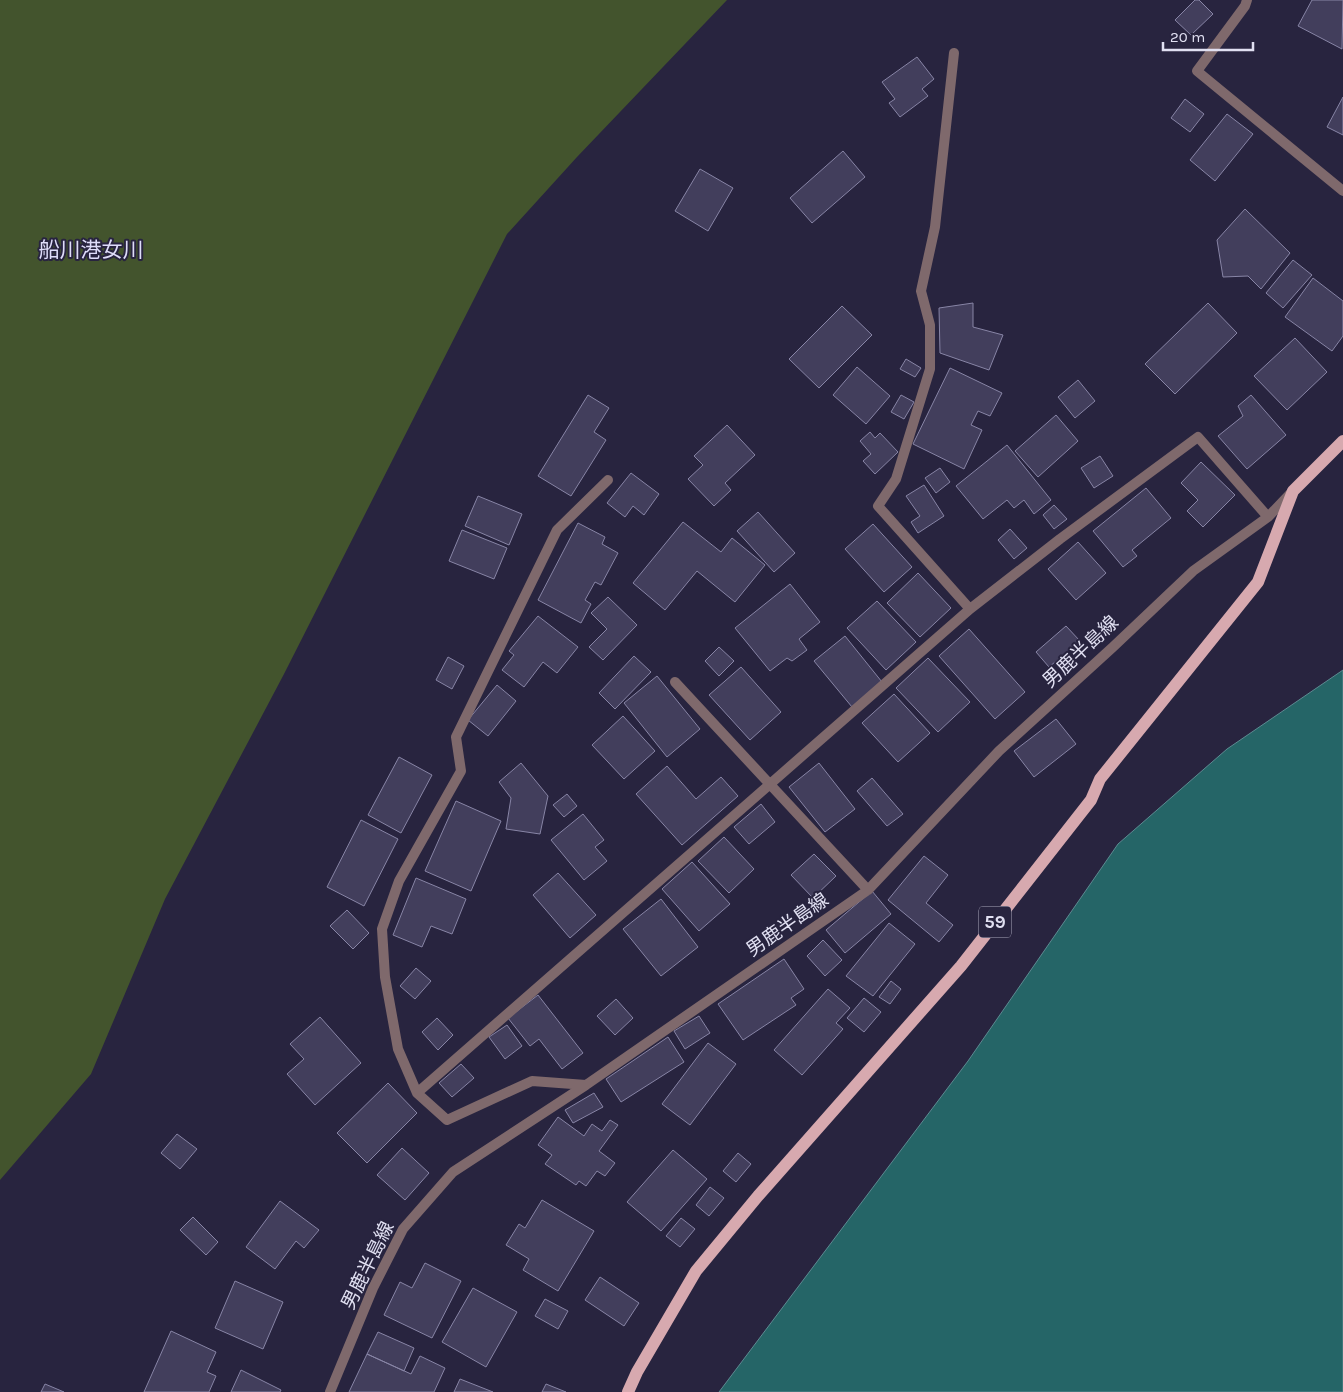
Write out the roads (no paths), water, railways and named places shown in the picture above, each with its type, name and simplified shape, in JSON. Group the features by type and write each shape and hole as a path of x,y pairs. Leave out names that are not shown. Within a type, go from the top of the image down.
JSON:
{"main road":[{"name":"男鹿半島線","path":"628,1392 637,1372 696,1271 764,1189 961,966 1091,800 1100,779 1258,582 1293,491 1343,441"}],"street":[{"path":"1247,0 1245,6 1197,71 1343,191"},
{"path":"954,53 935,227 922,292 930,325 930,369 896,479 878,506 970,608"},
{"path":"417,1093 970,608 1198,437 1268,517"},
{"path":"586,1085 532,1081 447,1120 417,1093 398,1049 385,977 382,929 399,881 461,771 456,737 556,530 608,480"},
{"name":"男鹿半島線","path":"330,1392 373,1288 403,1229 453,1172 586,1085 868,890 999,751 1113,647 1192,571 1268,517 1293,491"},
{"path":"675,682 868,890"}],"district":[{"name":"船川港女川","path":"91,250"}]}
